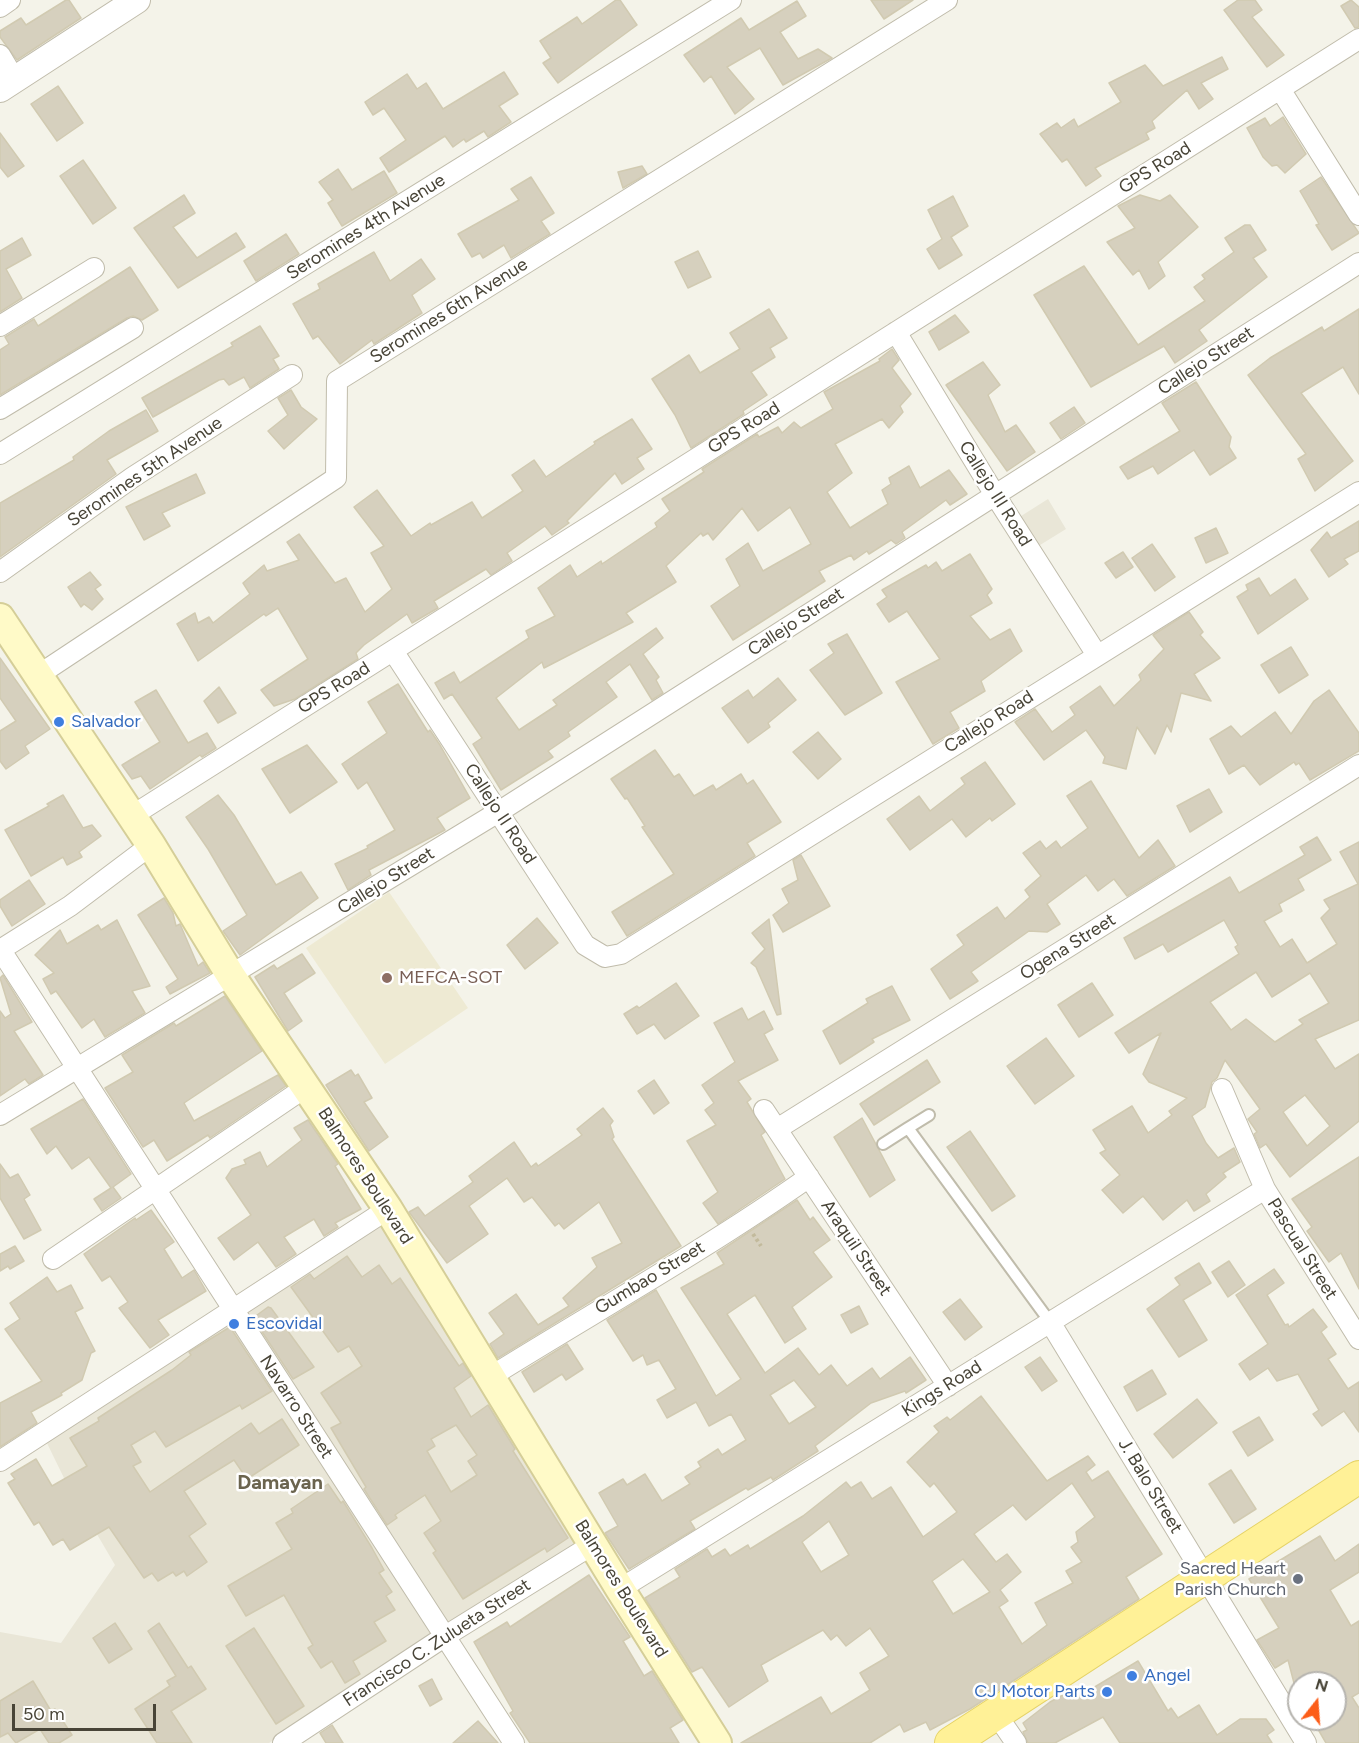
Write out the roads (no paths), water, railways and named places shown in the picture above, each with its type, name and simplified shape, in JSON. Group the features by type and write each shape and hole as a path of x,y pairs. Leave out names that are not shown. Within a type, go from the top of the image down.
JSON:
{"main road":[{"name":"Balmores Boulevard","path":"0,618 130,817 151,845 231,976 388,1209 592,1545 717,1743"},
{"path":"951,1743 1359,1477"}],"street":[{"path":"0,7 9,0"},
{"path":"0,55 7,84 137,0"},
{"name":"Seromines 4th Avenue","path":"0,454 731,0"},
{"name":"Seromines 6th Avenue","path":"37,676 336,478 337,381 947,0"},
{"name":"GPS Road","path":"130,817 1359,39"},
{"path":"1280,89 1359,215"},
{"name":"Callejo Street","path":"0,1115 500,811 1359,263"},
{"path":"0,326 94,268"},
{"path":"0,409 133,328"},
{"name":"Callejo III Road","path":"896,332 995,495 1097,655"},
{"name":"Seromines 5th Avenue","path":"0,572 133,477 292,375"},
{"name":"Callejo Road","path":"621,954 1359,492"},
{"name":"Callejo II Road","path":"393,651 500,811 585,945 605,957 621,954"},
{"name":"Ogena Street","path":"777,1129 1359,765"},
{"path":"0,950 70,906 151,845"},
{"name":"Navarro Street","path":"0,950 233,1311 447,1635 514,1743"},
{"path":"53,1259 306,1087"},
{"name":"Pascual Street","path":"1222,1089 1264,1189 1359,1339"},
{"name":"Araquil Street","path":"764,1110 948,1386"},
{"name":"Gumbao Street","path":"490,1377 701,1246 746,1221 809,1177"},
{"name":"Kings Road","path":"620,1589 1264,1189"},
{"path":"0,1461 388,1209"},
{"name":"J. Balo Street","path":"1050,1322 1306,1743"},
{"name":"Francisco C. Zulueta Street","path":"283,1743 447,1635 592,1545"},
{"path":"996,1714 1016,1743"}],"lane":[{"path":"883,1144 929,1115"},
{"path":"908,1128 1050,1322"}],"place":[{"name":"Salvador","path":"59,722"},
{"name":"MEFCA-SOT","path":"387,978"},
{"name":"Escovidal","path":"234,1324"},
{"name":"Sacred Heart Parish Church","path":"1298,1579"},
{"name":"Angel","path":"1132,1676"},
{"name":"CJ Motor Parts","path":"1107,1692"}],"district":[{"name":"Damayan","path":"280,1483"}]}
